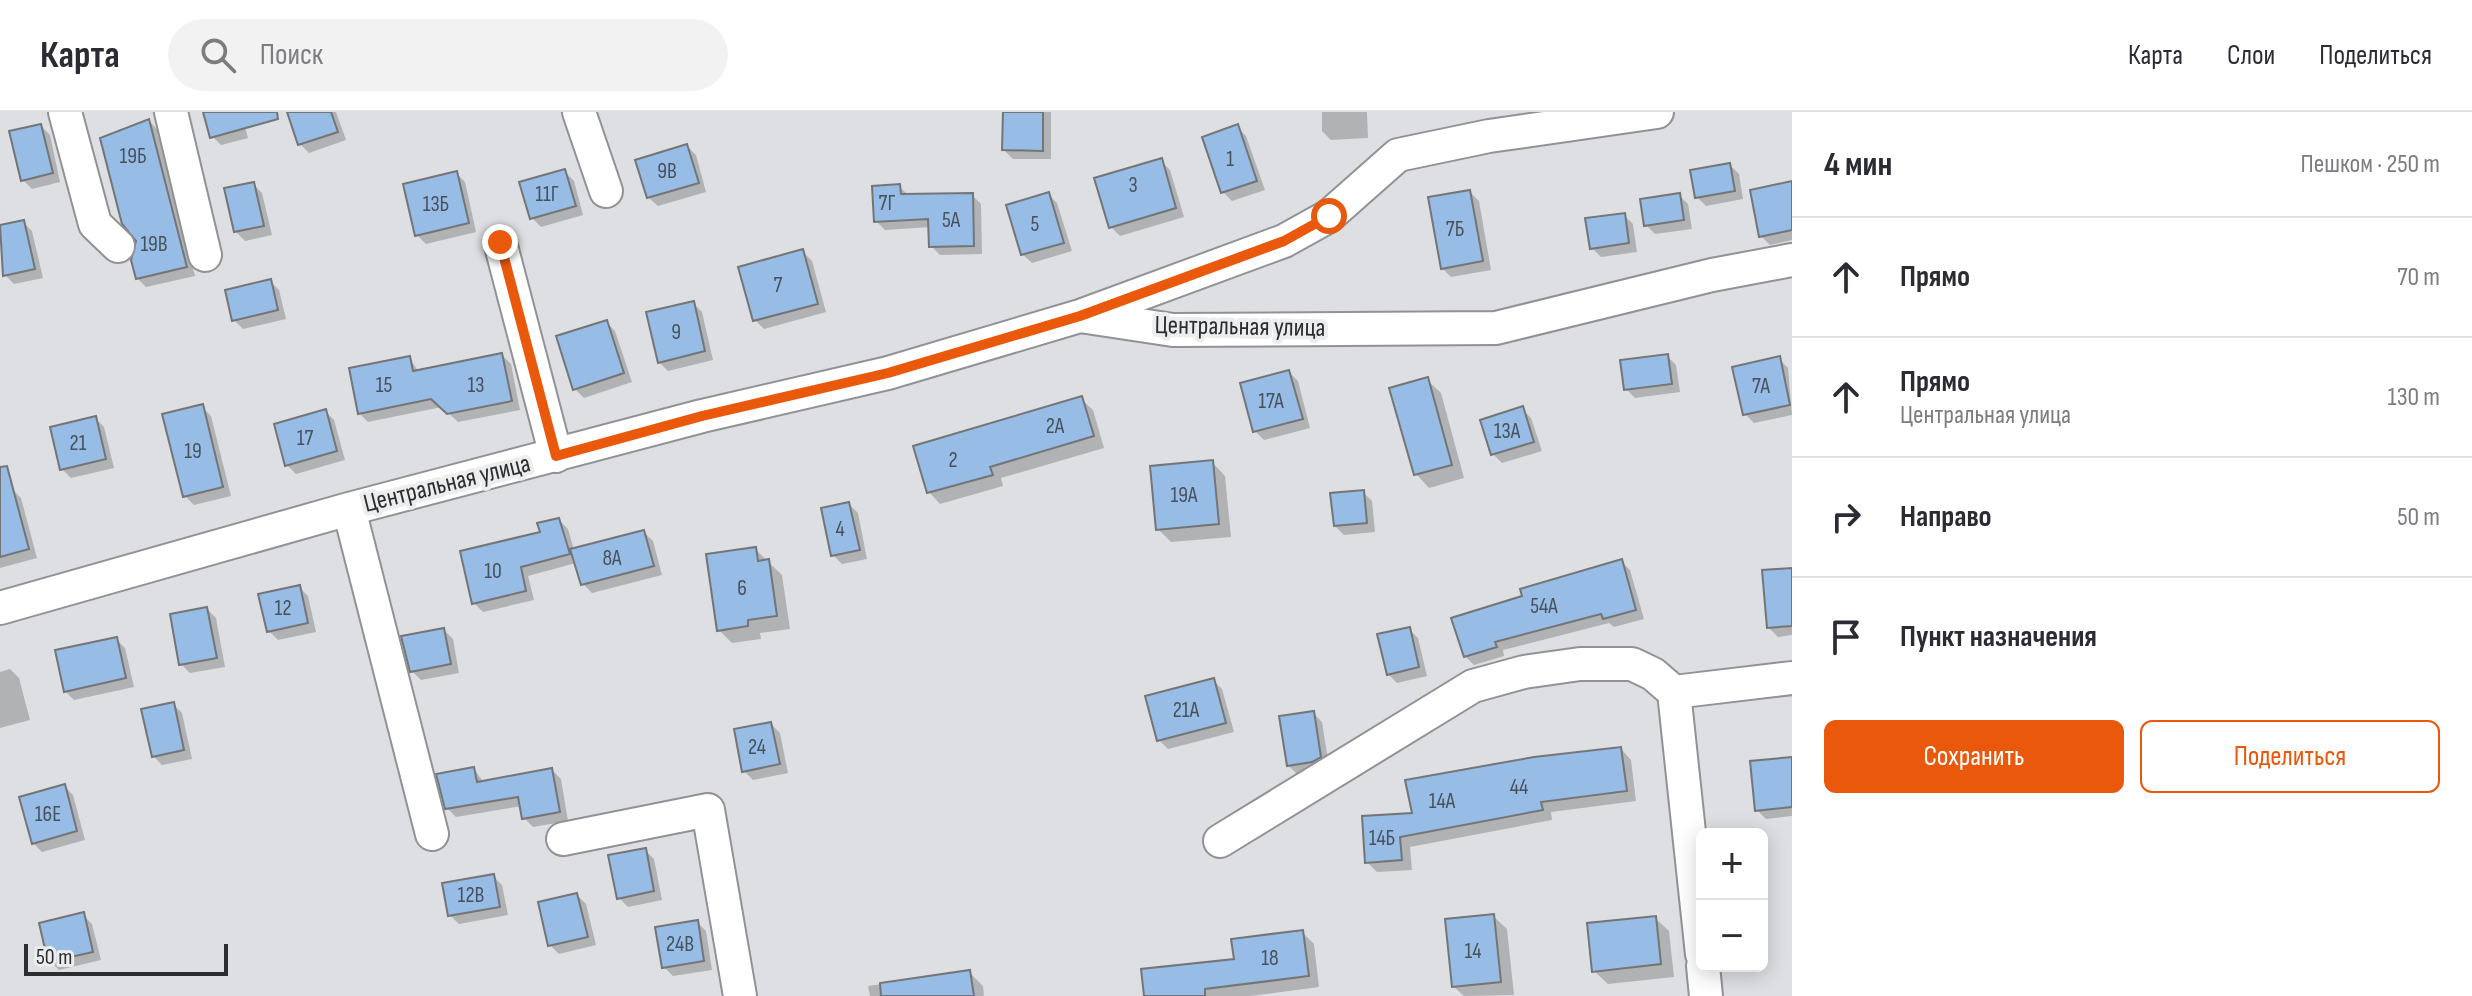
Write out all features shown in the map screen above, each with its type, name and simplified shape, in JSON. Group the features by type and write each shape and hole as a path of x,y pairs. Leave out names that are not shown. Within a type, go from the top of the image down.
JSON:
{"street":[{"path":"65,112 95,224 118,246"},
{"path":"171,112 205,255"},
{"path":"579,112 606,191"},
{"path":"1080,316 1284,241 1329,216 1398,155 1489,136 1657,112"},
{"path":"500,242 556,456"},
{"name":"Центральная улица","path":"0,608 349,509 702,416 888,373 1080,316 1173,330 1496,328 1712,275 1792,260"},
{"path":"349,509 432,834"},
{"path":"1220,841 1473,686 1538,670 1580,664 1632,664 1653,674 1674,692 1696,900"},
{"path":"1674,692 1792,678"},
{"path":"563,839 708,810 740,996"},
{"path":"1704,972 1706,996"}],"building":[{"path":"203,112 277,112 278,119 210,138"},
{"path":"287,112 331,112 338,132 298,145"},
{"path":"1003,112 1043,112 1043,151 1002,150"},
{"path":"149,119 187,267 136,279 131,260 136,241 122,224 100,138"},
{"path":"41,124 53,173 21,181 9,131"},
{"path":"1238,124 1257,181 1221,193 1202,137"},
{"path":"687,144 699,183 647,198 635,160"},
{"path":"1162,158 1176,208 1109,228 1094,178"},
{"path":"1730,163 1735,191 1695,198 1690,170"},
{"path":"565,169 576,206 530,219 519,182"},
{"path":"457,171 469,223 415,236 403,184"},
{"path":"1792,181 1792,230 1759,237 1750,190"},
{"path":"254,182 264,226 234,232 224,188"},
{"path":"900,184 901,194 973,193 974,246 929,247 928,219 874,222 872,186"},
{"path":"1470,190 1483,261 1441,269 1428,197"},
{"path":"1049,192 1064,243 1021,255 1006,205"},
{"path":"1680,193 1684,220 1644,226 1640,199"},
{"path":"1625,213 1629,243 1590,249 1585,218"},
{"path":"24,220 35,269 3,276 0,225"},
{"path":"803,249 818,304 753,321 738,267"},
{"path":"271,279 278,310 232,321 225,290"},
{"path":"694,301 705,351 658,363 646,312"},
{"path":"607,320 624,373 573,390 556,336"},
{"path":"502,353 512,401 447,414 431,399 358,414 349,368 410,356 413,371"},
{"path":"1668,354 1672,384 1624,390 1620,360"},
{"path":"1780,356 1790,405 1743,415 1732,367"},
{"path":"1289,370 1303,419 1253,432 1240,383"},
{"path":"1428,377 1452,465 1414,475 1389,388"},
{"path":"1082,396 1094,436 990,467 993,475 927,493 913,446"},
{"path":"203,404 223,487 183,497 162,414"},
{"path":"1523,406 1534,442 1491,455 1480,420"},
{"path":"326,409 337,451 285,466 274,424"},
{"path":"96,416 106,459 60,470 50,427"},
{"path":"1213,460 1219,524 1156,530 1150,466"},
{"path":"7,466 29,549 0,557 0,467"},
{"path":"1364,490 1367,523 1334,526 1330,493"},
{"path":"849,502 860,550 831,556 821,508"},
{"path":"559,518 570,554 521,567 526,591 472,604 460,551 540,532 537,523"},
{"path":"644,530 654,566 581,585 570,549"},
{"path":"756,547 758,561 769,559 777,616 748,620 748,626 717,631 706,554"},
{"path":"1622,559 1636,610 1603,619 1601,614 1495,642 1497,647 1464,657 1451,618 1522,596 1520,589"},
{"path":"1792,568 1792,626 1767,628 1762,570"},
{"path":"300,585 308,623 267,632 258,594"},
{"path":"207,607 217,658 179,665 170,614"},
{"path":"1410,627 1419,667 1387,675 1377,634"},
{"path":"444,628 451,664 410,672 401,636"},
{"path":"117,637 126,678 64,692 55,650"},
{"path":"1214,678 1226,723 1157,741 1145,696"},
{"path":"174,702 184,750 152,757 141,709"},
{"path":"1314,711 1321,757 1312,762 1287,766 1279,716"},
{"path":"771,722 780,764 742,772 734,729"},
{"path":"1621,747 1627,791 1541,802 1543,810 1400,837 1402,860 1365,863 1362,816 1412,813 1405,780 1534,757"},
{"path":"1792,757 1792,807 1755,811 1750,761"},
{"path":"474,767 477,782 552,768 560,812 522,819 518,797 445,809 436,774"},
{"path":"65,784 77,831 32,844 19,797"},
{"path":"646,848 654,891 617,899 608,855"},
{"path":"494,874 500,907 448,916 442,883"},
{"path":"577,893 588,937 548,946 538,902"},
{"path":"84,912 93,952 48,962 39,923"},
{"path":"1494,914 1501,982 1452,987 1445,919"},
{"path":"1656,916 1661,964 1592,972 1587,923"},
{"path":"698,920 704,961 662,968 655,927"},
{"path":"1303,930 1309,976 1205,989 1205,996 1144,996 1141,969 1234,959 1231,939"},
{"path":"970,970 974,996 881,996 880,983"}],"route":[{"path":"500,242 556,456 702,416 888,373 1080,316 1284,241 1329,216"}]}
